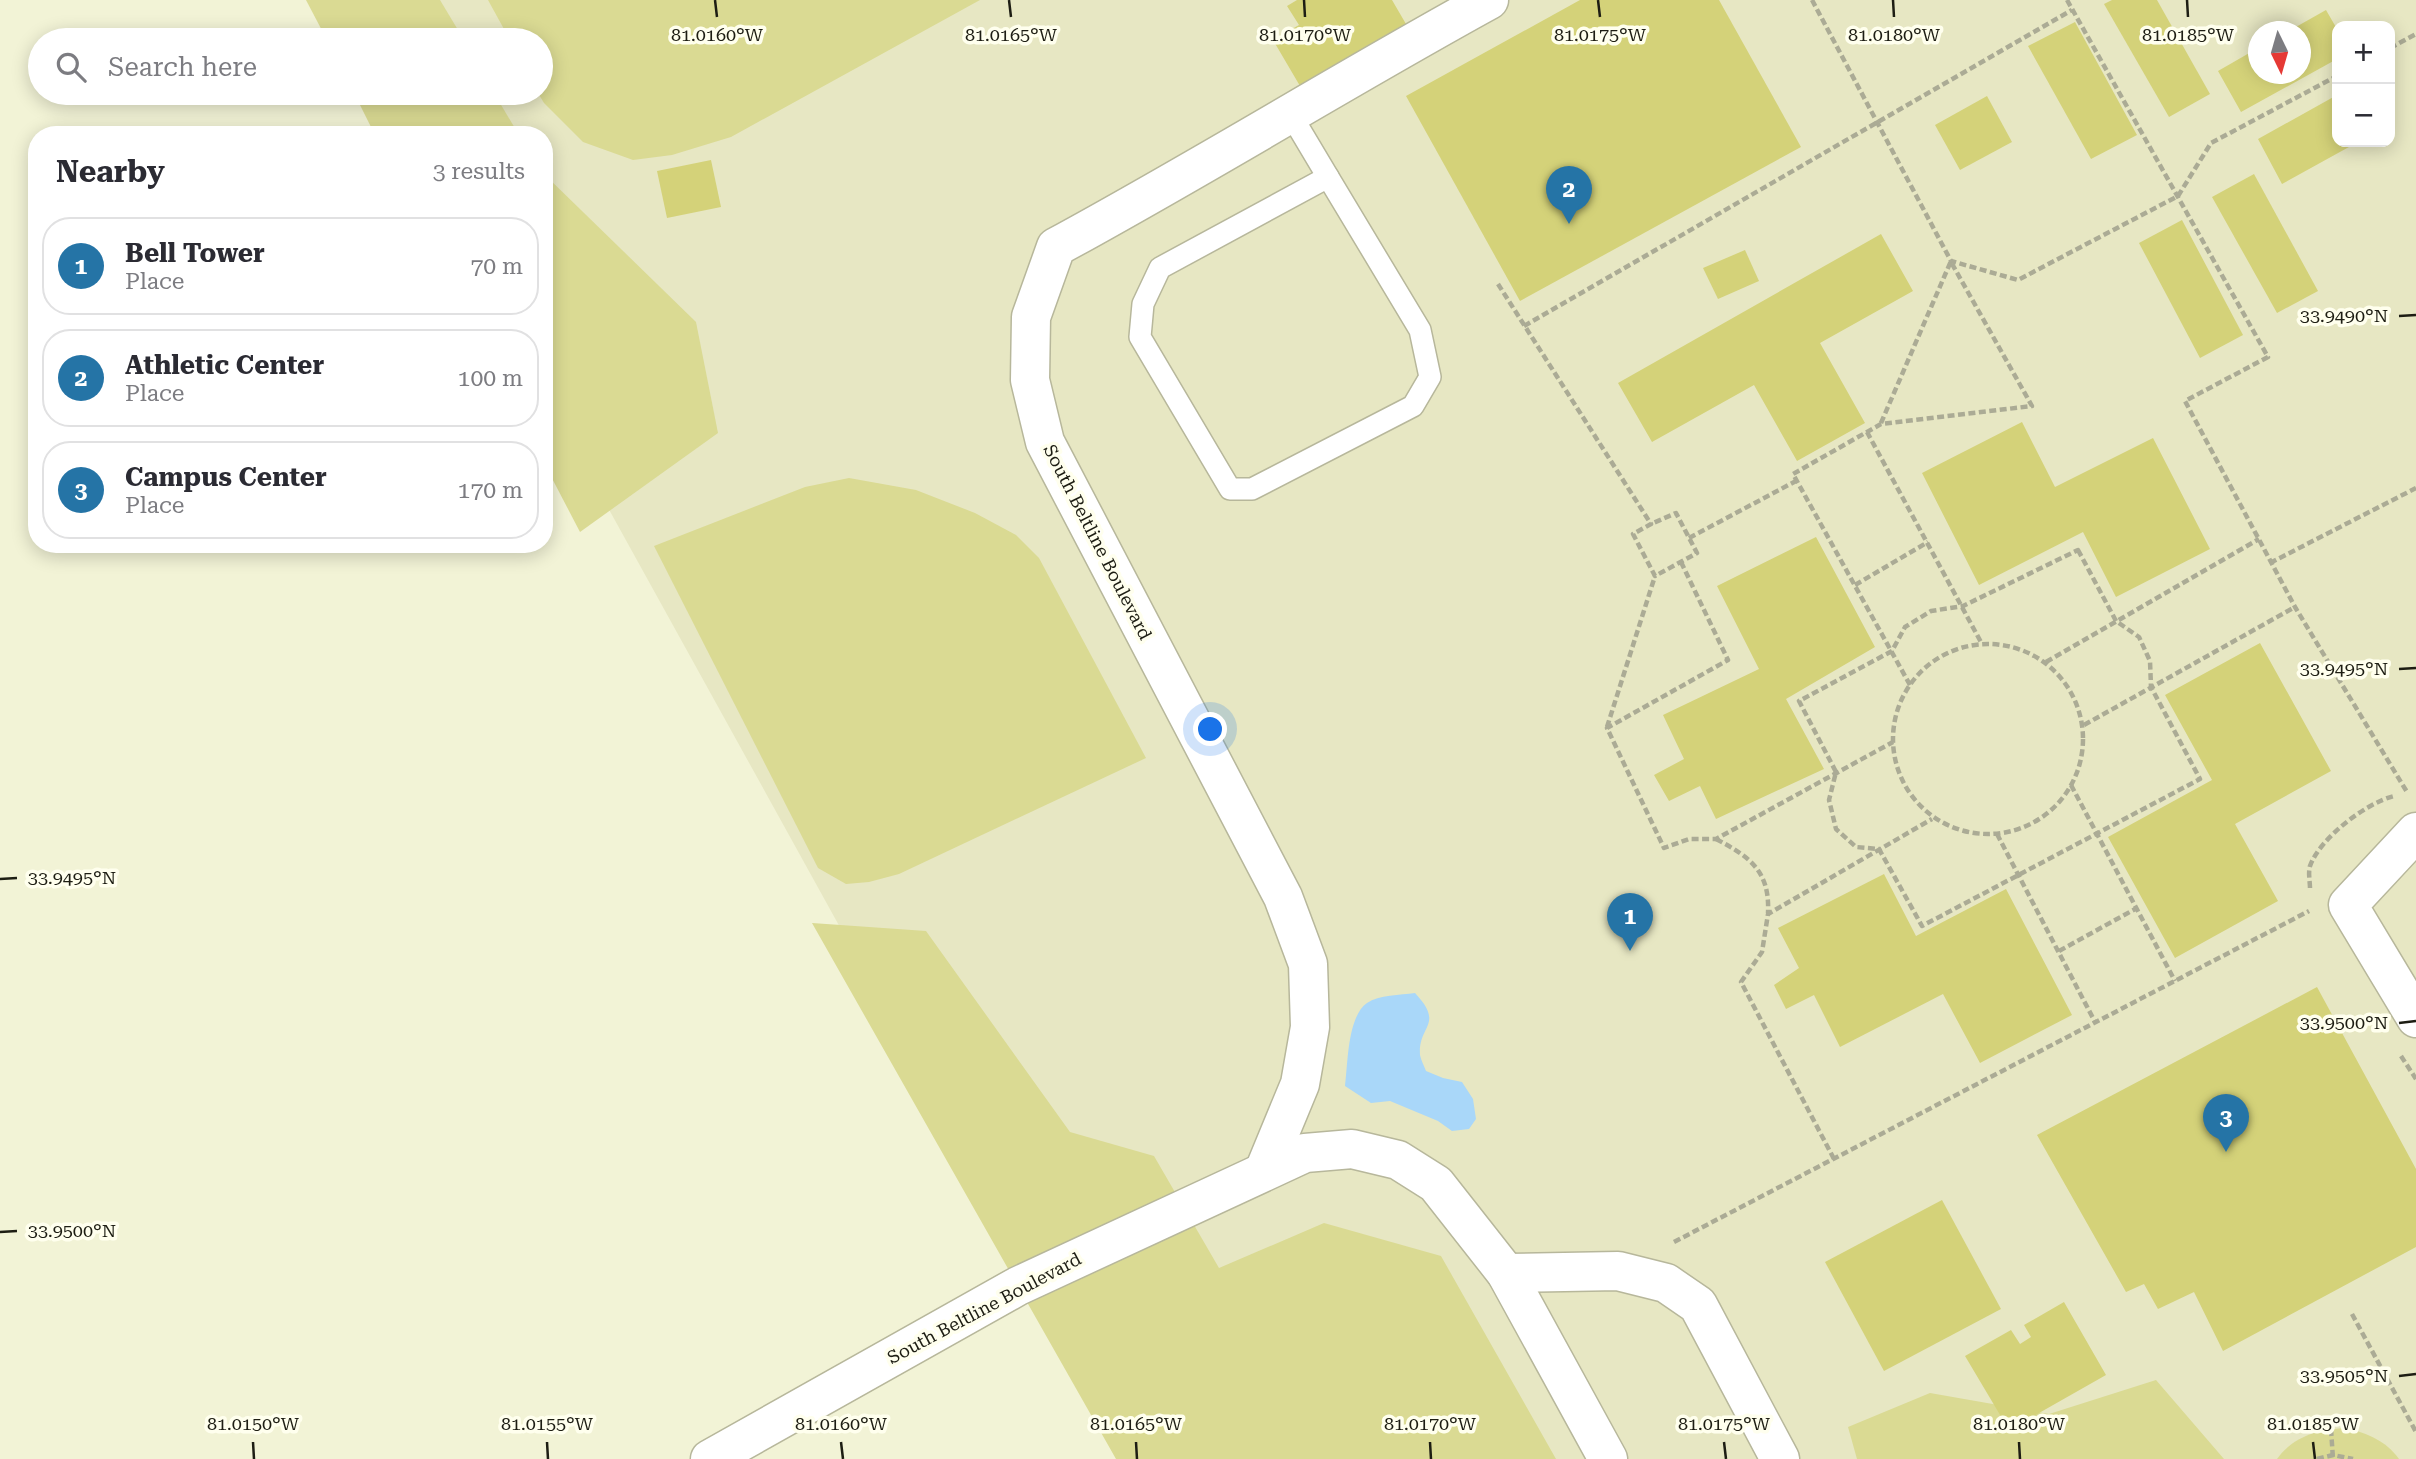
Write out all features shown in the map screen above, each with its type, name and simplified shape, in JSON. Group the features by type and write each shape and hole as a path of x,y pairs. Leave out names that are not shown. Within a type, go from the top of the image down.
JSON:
{"street":[{"name":"South Beltline Boulevard","path":"1264,1171 1300,1084 1310,1027 1308,964 1283,897 1045,442 1030,380 1031,317 1056,247 1489,0"},
{"path":"2405,1031 2348,905 2416,832"},
{"name":"South Beltline Boulevard","path":"710,1459 1018,1286 1305,1153 1352,1149 1398,1160 1436,1184 1506,1273 1608,1459"},
{"path":"1506,1273 1618,1271 1666,1283 1698,1305 1780,1459"}],"lane":[{"path":"1291,115 1420,330 1430,377 1413,406 1252,488 1230,489 1140,337 1143,304 1160,268 1328,177"}],"path":[{"path":"1812,0 1951,261 2032,406 1881,424 1793,474 1910,685"},
{"path":"2067,0 2268,357 2185,401 2270,563 2407,792"},
{"path":"1524,326 2072,10"},
{"path":"2395,45 2416,34"},
{"path":"1951,261 2018,280 2178,196 2211,143 2332,79"},
{"path":"1881,424 1951,261"},
{"path":"1498,284 1651,524"},
{"path":"1867,432 1982,644"},
{"path":"1689,538 1796,480"},
{"path":"2270,563 2416,488"},
{"path":"1655,576 1633,534 1676,513 1697,553 1655,576 1606,728 1664,848 1689,839 1716,839 1745,855 1760,872 1769,892 1762,952 1741,982 1834,1159"},
{"path":"2046,662 2259,539"},
{"path":"1855,585 1928,542"},
{"path":"2078,550 2116,621 2139,637 2150,661 2151,687 2200,779 1922,926 1879,849 1856,847 1836,829 1829,800 1836,772 1799,701 1892,651 1905,627 1931,611 1963,606 2078,550"},
{"path":"1606,728 1728,660 1681,562"},
{"path":"2084,725 2295,607"},
{"path":"1982,644 2014,647 2046,662 2067,684 2084,725 2084,744 2078,774 2063,800 2039,821 2011,832 1980,835 1950,828 1932,819 1902,784 1893,758 1892,725 1903,694 1923,668 1950,651 1982,644"},
{"path":"1716,839 1893,742"},
{"path":"2071,785 2175,981"},
{"path":"2317,921 2310,910 2310,867 2324,843 2380,799 2416,790"},
{"path":"1768,914 1932,819"},
{"path":"1997,834 2095,1022"},
{"path":"2059,951 2137,908"},
{"path":"1618,1271 2310,910"},
{"path":"2405,1031 2416,1079"},
{"path":"2352,1314 2416,1432"},
{"path":"2331,1429 2333,1457"},
{"path":"2318,1459 2353,1459"}],"shaded area":[{"path":"328,0 2416,0 2416,1459 1134,1459 553,408 553,126 397,126 386,105 553,105 553,28 343,28"}],"green space":[{"path":"306,0 440,0 457,28 321,28"},
{"path":"488,0 980,0 731,137 672,155 633,160 583,142 546,105 553,105 553,28 503,28"},
{"path":"360,105 501,105 514,126 370,126"},
{"path":"553,183 696,322 718,433 580,532 553,480"},
{"path":"849,478 916,490 975,513 1016,535 1039,558 1146,758 899,874 869,882 846,884 818,868 654,546 805,487"},
{"path":"812,923 926,931 1070,1132 1154,1156 1219,1268 1324,1223 1441,1256 1556,1459 1116,1459"},
{"path":"2156,1380 2224,1459 1857,1459 1848,1427 1930,1393 2049,1414"},
{"path":"2347,1428 2376,1439 2399,1459 2277,1459 2283,1451 2308,1435"}],"water":[{"path":"1415,993 1424,1004 1429,1019 1420,1045 1420,1055 1426,1071 1462,1082 1473,1099 1476,1119 1469,1129 1452,1131 1438,1121 1390,1101 1371,1103 1345,1086 1352,1030 1360,1010 1377,998"}],"building":[{"path":"1297,0 1392,0 1406,24 1300,86 1273,40 1299,25 1287,6"},
{"path":"1580,0 1719,0 1801,147 1520,301 1406,96"},
{"path":"2112,0 2157,0 2210,94 2169,117 2104,4"},
{"path":"2326,10 2332,21 2332,62 2311,73 2311,21 2306,21"},
{"path":"2075,22 2137,135 2091,159 2028,46"},
{"path":"2248,54 2248,84 2292,84 2241,112 2218,71"},
{"path":"1987,96 2012,142 1960,170 1935,125"},
{"path":"2332,98 2332,147 2349,147 2282,184 2258,139"},
{"path":"711,160 721,207 667,218 657,171"},
{"path":"2254,174 2318,291 2277,313 2212,197"},
{"path":"2182,220 2243,335 2200,358 2139,243"},
{"path":"1881,234 1913,291 1820,343 1865,423 1797,461 1754,385 1652,442 1618,383"},
{"path":"1745,250 1759,281 1718,299 1703,268"},
{"path":"2022,422 2055,487 2153,438 2210,549 2116,597 2083,532 1979,585 1922,473"},
{"path":"1816,537 1875,647 1786,699 1824,769 1716,819 1700,786 1669,801 1654,775 1684,759 1663,715 1759,669 1717,586"},
{"path":"2260,643 2331,771 2235,824 2278,901 2175,958 2108,837 2212,780 2165,695"},
{"path":"1884,874 1916,936 2006,889 2072,1015 1980,1063 1943,994 1840,1047 1814,995 1786,1009 1774,985 1799,968 1778,928"},
{"path":"2317,987 2416,1169 2416,1247 2223,1351 2194,1292 2158,1309 2144,1284 2126,1292 2037,1135"},
{"path":"1942,1200 2001,1309 1884,1371 1825,1262"},
{"path":"2064,1302 2106,1375 2009,1430 1965,1356 2011,1330 2020,1344 2031,1337 2024,1325"}],"place":[{"name":"Athletic Center","path":"1569,224"},
{"name":"Bell Tower","path":"1630,951"},
{"name":"Campus Center","path":"2226,1152"}]}
